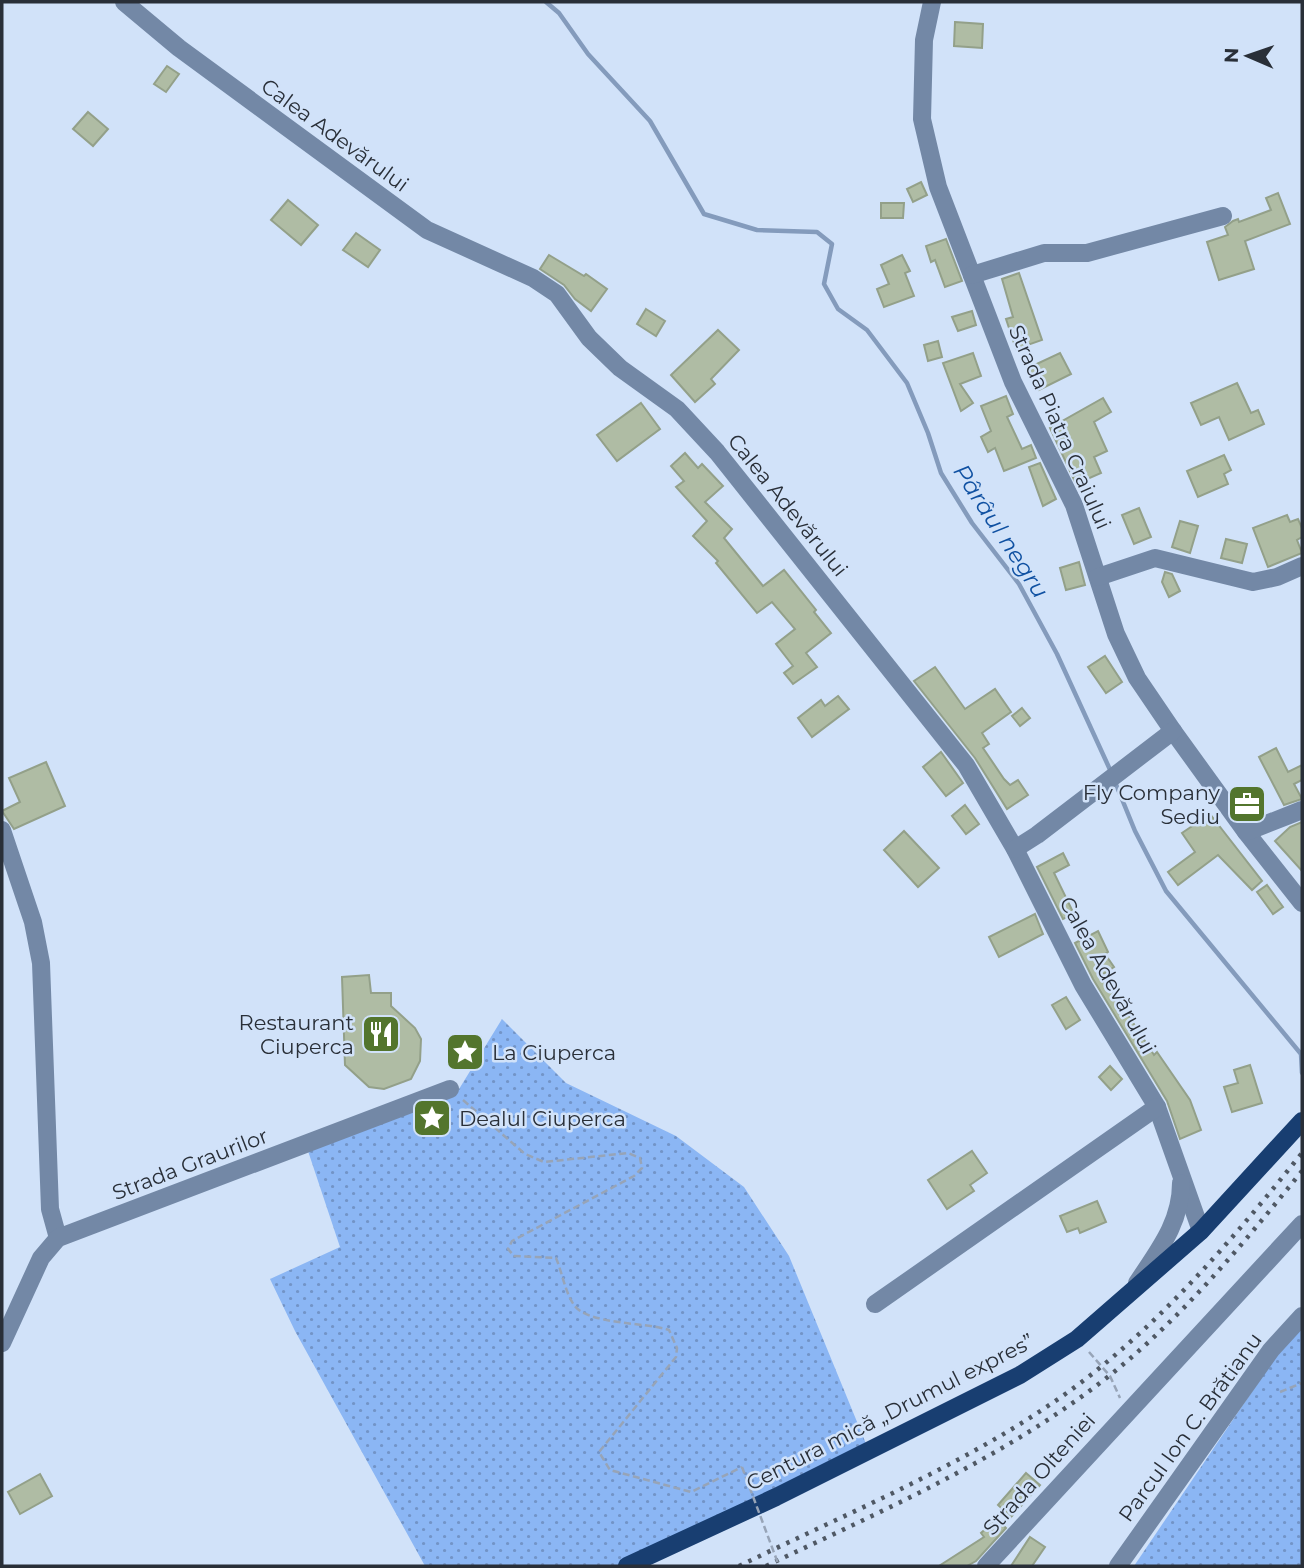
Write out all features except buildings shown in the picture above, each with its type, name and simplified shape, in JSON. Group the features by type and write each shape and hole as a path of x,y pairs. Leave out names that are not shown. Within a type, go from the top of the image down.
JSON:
{"main road":[{"name":"Centura mică „Drumul expres”","path":"627,1566 776,1497 1020,1375 1077,1339 1200,1231 1302,1121"}],"street":[{"name":"Calea Adevărului","path":"124,2 179,48 427,230 533,278 557,294 589,338 621,368 677,409 718,452 966,765 1015,849 1083,985 1157,1107 1200,1231"},
{"name":"Strada Piatra Craiului","path":"933,2 925,40 922,119 939,187 1013,382 1074,505 1116,634 1137,678 1173,731 1246,832 1302,903"},
{"path":"972,275 1044,253 1087,253 1223,216"},
{"path":"1098,578 1155,558 1253,582 1277,577 1302,566"},
{"path":"1015,849 1173,731"},
{"path":"1246,832 1302,810"},
{"path":"2,831 33,922 41,963 50,1209 58,1238 41,1258 2,1343"},
{"name":"Strada Graurilor","path":"58,1238 450,1089"},
{"path":"874,1304 1157,1107"},
{"path":"1135,1287 1172,1229 1181,1201 1181,1176"},
{"name":"Strada Olteniei","path":"986,1566 1302,1224"},
{"name":"Parcul Ion C. Brătianu","path":"1118,1566 1271,1350 1302,1316"}],"path":[{"path":"450,1089 525,1154 544,1162 628,1153 640,1158 642,1168 634,1176 512,1241 509,1249 514,1256 556,1258 575,1307 593,1318 654,1325 669,1330 677,1348 676,1357 599,1452 610,1471 674,1490 691,1492 742,1467 779,1566"},
{"path":"1077,1339 1110,1376 1127,1412"},
{"path":"1280,1392 1302,1383"}],"shaded area":[{"path":"502,1019 566,1083 676,1136 744,1187 789,1256 869,1451 627,1566 425,1566 295,1331 270,1279 340,1247 306,1145 456,1094"},
{"path":"1302,1328 1302,1566 1134,1566 1278,1353"}],"waterway":[{"name":"Pârâul negru","path":"546,2 559,13 588,54 650,121 704,214 757,230 817,232 832,244 824,284 838,309 867,330 907,383 941,473 972,523 1019,584 1057,654 1112,774"},
{"name":"Pârâul negru","path":"1115,782 1135,831 1166,891 1301,1054 1302,1073"}],"railway":[{"path":"739,1566 973,1452 1061,1397 1130,1342 1183,1291 1302,1153"},
{"path":"766,1566 943,1480 1029,1432 1070,1405 1136,1353 1187,1304 1235,1252 1302,1171"}],"place":[{"name":"Fly Company Sediu","path":"1247,804"},
{"name":"Restaurant Ciuperca","path":"381,1034"},
{"name":"La Ciuperca","path":"465,1052"},
{"name":"Dealul Ciuperca","path":"432,1118"}]}
